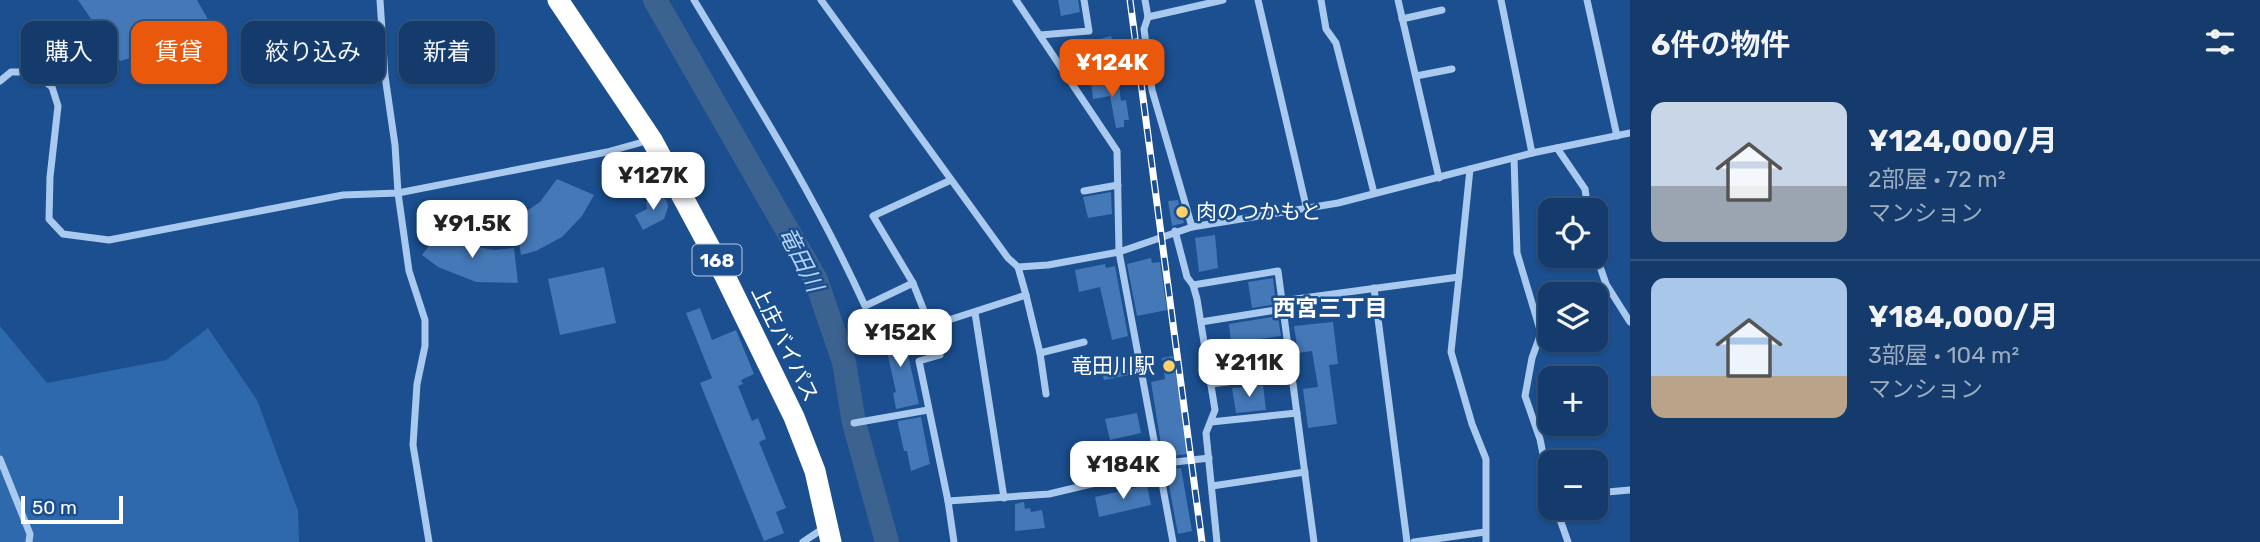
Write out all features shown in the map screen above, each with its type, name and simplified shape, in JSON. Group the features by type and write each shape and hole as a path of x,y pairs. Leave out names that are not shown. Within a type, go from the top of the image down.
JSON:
{"highway":[{"name":"上庄バイパス","path":"558,0 652,140 724,274 794,417 815,471 829,534"}],"street":[{"path":"380,0 385,76 409,271 425,320 425,346 418,384 413,445 429,542"},
{"path":"694,0 756,99 836,242 865,306 913,284"},
{"path":"821,0 1008,258 1018,267 1040,353 1046,394"},
{"path":"1016,0 1117,151 1119,252 1173,542"},
{"path":"1040,35 1089,31 1084,0"},
{"path":"1145,0 1147,17 1144,29 1152,90 1192,227"},
{"path":"1147,17 1221,0"},
{"path":"1258,0 1307,210"},
{"path":"1321,0 1326,29 1336,43 1374,193"},
{"path":"1398,0 1439,177"},
{"path":"1501,0 1532,153"},
{"path":"1587,0 1616,136"},
{"path":"1402,19 1442,10"},
{"path":"1416,76 1452,69"},
{"path":"0,81 11,72 32,72 52,87 58,106 50,177 50,219 62,234 109,240 343,195 398,192 607,152 652,140"},
{"path":"1018,267 1048,265 1119,252 1192,227 1307,210 1532,153 1630,133"},
{"path":"1556,148 1584,189 1586,198"},
{"path":"1514,158 1517,253 1541,333 1532,358 1525,396 1542,450"},
{"path":"1470,169 1451,352 1472,424 1486,458 1486,542"},
{"path":"951,180 873,216 913,284 940,355 919,361 954,542"},
{"path":"1084,191 1118,185"},
{"path":"1175,231 1187,277 1193,285 1215,410 1206,433 1217,542"},
{"path":"1600,268 1606,284 1630,322"},
{"path":"1193,285 1278,271 1314,542"},
{"path":"1200,322 1374,288 1459,277"},
{"path":"1374,288 1407,542"},
{"path":"930,326 1026,295"},
{"path":"975,313 1004,498"},
{"path":"1040,353 1084,342"},
{"path":"1211,384 1292,374"},
{"path":"854,423 928,410"},
{"path":"1211,422 1297,413"},
{"path":"0,458 30,534 29,542"},
{"path":"948,501 1049,494 1158,466 1209,458"},
{"path":"1212,486 1305,471"},
{"path":"1608,492 1630,490"},
{"path":"1560,520 1568,542"},
{"path":"1414,542 1485,532"},
{"path":"803,542 829,534"}],"shaded area":[{"path":"0,326 47,383 166,360 208,328 257,400 298,511 299,542 0,542"}],"building":[{"path":"78,0 197,0 209,21 131,21 131,58 120,61 117,57 117,21 92,21"},
{"path":"1058,0 1078,0 1080,12 1061,16"},
{"path":"1111,36 1116,52 1076,62 1072,46"},
{"path":"1118,79 1121,101 1126,100 1129,120 1124,120 1124,127 1116,128 1110,96 1093,99 1091,82"},
{"path":"557,179 594,195 582,216 562,237 536,251 521,255 514,214 528,210 540,202"},
{"path":"1111,192 1112,214 1088,218 1083,197"},
{"path":"659,194 667,201 664,219 643,230 635,215 647,209 646,202"},
{"path":"1178,200 1184,223 1172,226 1168,201"},
{"path":"443,228 473,246 494,250 514,248 518,283 476,282 438,267 422,255"},
{"path":"1215,235 1218,268 1199,272 1195,238"},
{"path":"1151,258 1152,263 1160,262 1167,310 1137,316 1127,264"},
{"path":"1105,264 1106,268 1115,266 1128,336 1112,340 1100,287 1079,292 1075,270"},
{"path":"604,267 616,323 560,335 548,279"},
{"path":"1273,278 1276,304 1252,308 1248,282"},
{"path":"700,308 712,340 736,330 754,374 741,380 743,384 738,386 752,421 758,418 766,439 759,442 786,508 776,512 784,533 764,541 700,383 712,378 686,313"},
{"path":"1278,316 1281,336 1231,343 1229,324"},
{"path":"1333,322 1338,364 1329,365 1337,424 1308,428 1303,389 1318,387 1312,351 1298,353 1294,326"},
{"path":"902,328 919,404 896,409 893,393 896,392 886,347 883,348 880,333"},
{"path":"1173,356 1188,454 1163,457 1151,382 1165,379 1162,358"},
{"path":"1125,359 1129,375 1104,380 1100,364"},
{"path":"1263,385 1266,410 1236,413 1232,388"},
{"path":"1137,413 1141,433 1110,440 1105,419"},
{"path":"921,417 930,464 911,471 898,421"},
{"path":"1181,468 1192,531 1178,534 1166,469"},
{"path":"1147,485 1151,505 1099,517 1095,497"},
{"path":"1024,502 1025,509 1030,508 1031,512 1042,510 1045,528 1015,531 1015,504"}],"waterway":[{"name":"竜田川","path":"655,0 816,280 844,362 854,423 887,542"}],"railway":[{"path":"1130,0 1202,542"}],"place":[{"name":"肉のつかもと","path":"1182,212"},
{"name":"竜田川駅","path":"1169,366"}],"district":[{"name":"西宮三丁目","path":"1330,308"}]}
